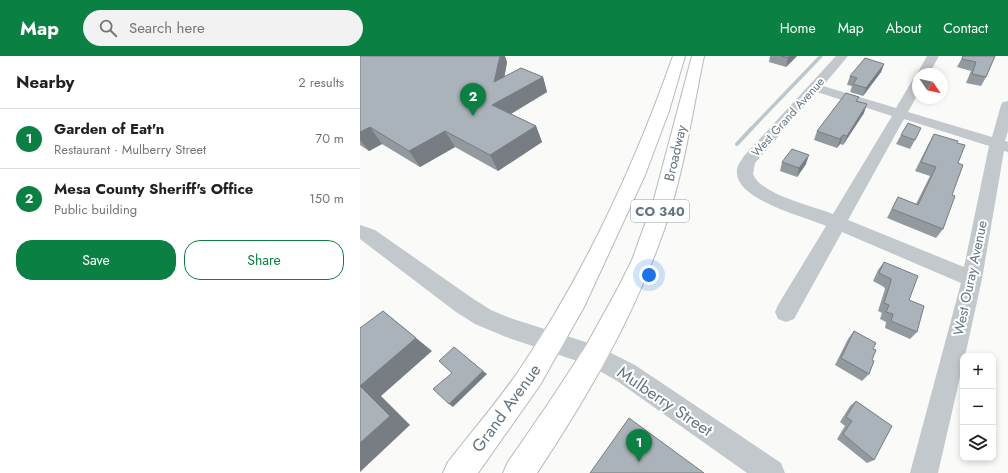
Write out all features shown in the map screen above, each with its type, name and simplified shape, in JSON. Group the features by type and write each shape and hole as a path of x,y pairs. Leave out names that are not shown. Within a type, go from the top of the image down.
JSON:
{"main road":[{"name":"Broadway","path":"551,342 576,300 636,175 661,111 679,56"},
{"name":"Broadway","path":"595,356 625,299 643,260 656,225 668,185 698,56"},
{"name":"Grand Avenue","path":"459,473 531,376 551,342"},
{"name":"CO 340","path":"519,473 595,356"}],"street":[{"name":"West Grand Avenue","path":"838,223 770,197 756,190 745,177 744,170 747,164 842,56"},
{"path":"926,68 933,56"},
{"path":"814,87 1003,145"},
{"path":"786,312 912,93"},
{"name":"West Ouray Avenue","path":"924,473 972,279 1003,145 1008,105"},
{"path":"838,223 972,279"},
{"name":"Mulberry Street","path":"363,235 464,305 484,317 506,327 595,356 626,373 771,473"}],"building":[{"path":"360,56 500,56 494,82 521,68 543,77 492,105 536,126 490,155 445,131 409,151 370,127 360,132"},
{"path":"963,56 995,56 986,77 972,74 976,62 962,59"},
{"path":"865,58 884,64 866,88 853,84 857,78 850,76"},
{"path":"846,93 859,97 856,101 867,104 847,136 843,135 840,139 817,131"},
{"path":"908,123 921,128 915,140 901,135"},
{"path":"934,134 958,141 957,143 965,145 958,163 963,165 952,195 955,196 943,229 892,209 898,197 918,205 936,167 921,162"},
{"path":"792,149 809,155 799,168 782,162"},
{"path":"884,262 918,276 909,300 924,306 917,332 891,321 893,314 886,312 889,305 884,303 891,279 879,273"},
{"path":"383,311 416,338 360,386 360,328"},
{"path":"854,331 876,343 873,349 876,350 872,360 874,361 869,374 841,358"},
{"path":"454,347 483,371 449,404 433,389 452,373 439,361"},
{"path":"360,386 390,416 360,443"},
{"path":"856,401 892,426 874,460 843,434 852,421 846,417"},
{"path":"629,418 704,473 590,473"}],"waterway":[{"path":"751,129 821,56"},
{"path":"737,144 752,128"}],"place":[{"name":"Mesa County Sheriff's Office","path":"473,116"},
{"name":"Garden of Eat'n","path":"639,462"}]}
